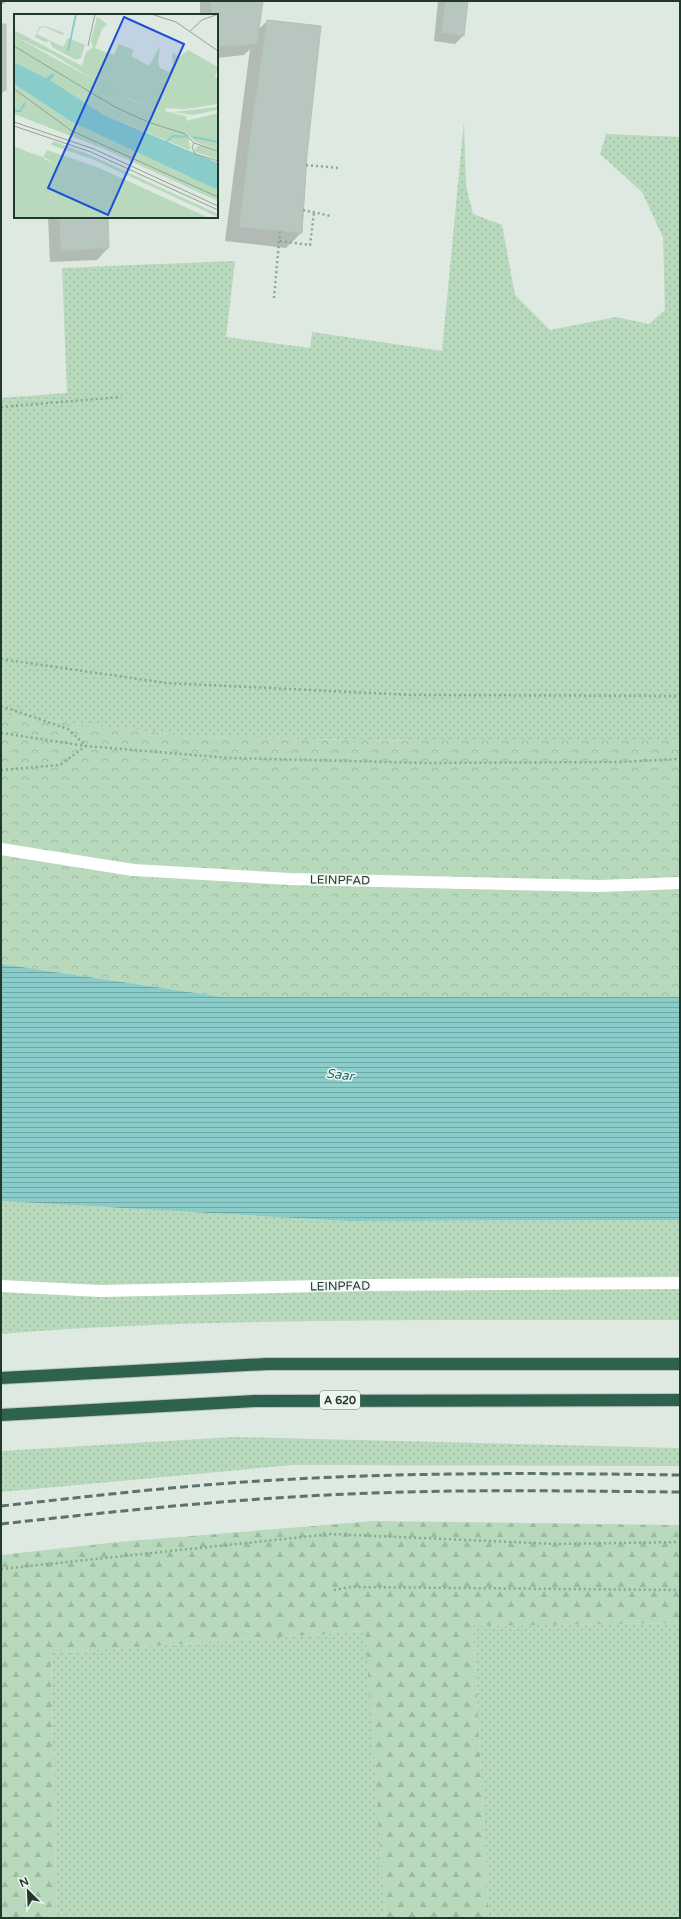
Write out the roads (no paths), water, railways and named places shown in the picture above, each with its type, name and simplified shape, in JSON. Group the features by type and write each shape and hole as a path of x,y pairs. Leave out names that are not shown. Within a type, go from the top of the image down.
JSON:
{"highway":[{"path":"1,1378 267,1364 680,1364"},
{"name":"A 620","path":"1,1415 255,1401 680,1400"}],"lane":[{"name":"LEINPFAD","path":"1,849 132,870 290,879 600,886 680,883"},
{"name":"LEINPFAD","path":"1,1286 101,1291 357,1285 680,1283"}],"water":[{"name":"Saar","path":"1,964 223,997 680,997 680,1220 346,1221 1,1201"}],"railway":[{"path":"1,1506 174,1488 327,1477 478,1474 680,1475"},
{"path":"1,1524 174,1506 261,1499 390,1492 680,1492"}]}
